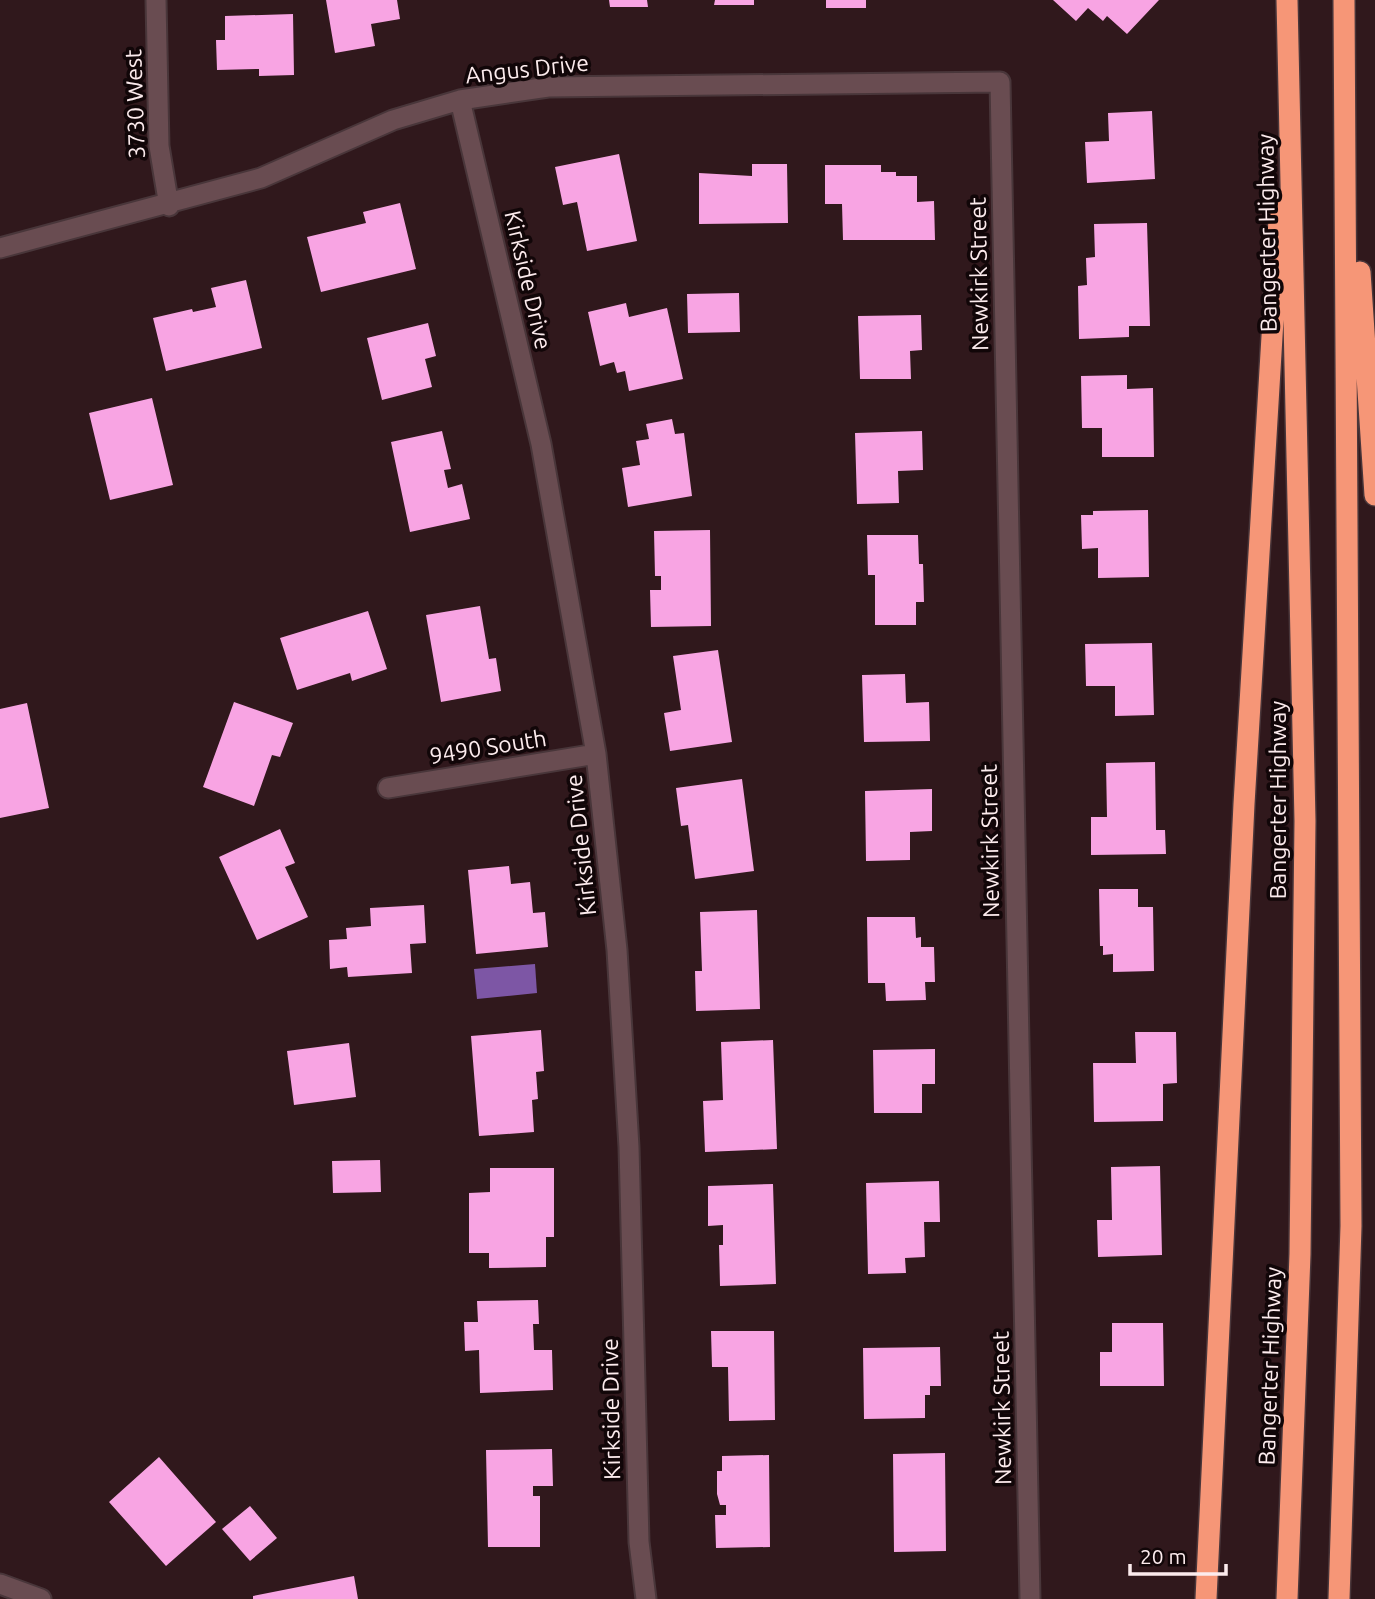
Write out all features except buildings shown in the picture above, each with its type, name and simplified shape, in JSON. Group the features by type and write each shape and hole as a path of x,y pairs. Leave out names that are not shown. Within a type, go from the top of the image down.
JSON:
{"highway":[{"name":"Bangerter Highway","path":"1287,0 1303,640 1305,863 1300,1240 1287,1599"},
{"path":"1339,1599 1351,1226 1345,0"},
{"path":"1206,1599 1244,791 1289,71"},
{"path":"1346,96 1375,495"}],"street":[{"name":"3730 West","path":"156,0 159,146 169,206"},
{"name":"Angus Drive","path":"0,248 169,206 261,178 393,120 460,100 548,87 1000,82"},
{"name":"Newkirk Street","path":"1000,82 1030,1599"},
{"name":"Kirkside Drive","path":"460,100 541,444 596,754 617,950 629,1147 639,1542 646,1599"},
{"name":"9490 South","path":"388,788 596,754"},
{"path":"0,1584 41,1599"}],"shaded area":[{"path":"535,964 537,993 477,999 474,969"}]}
